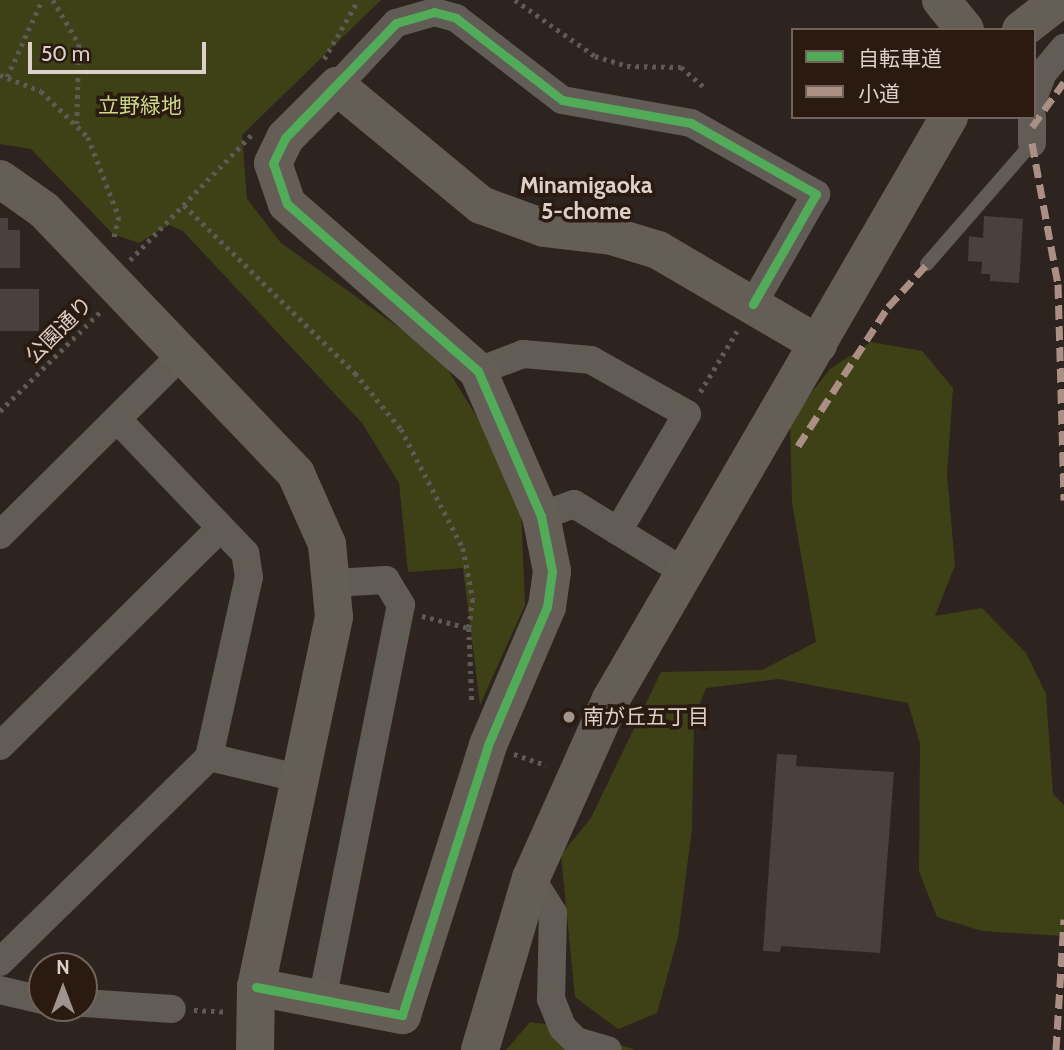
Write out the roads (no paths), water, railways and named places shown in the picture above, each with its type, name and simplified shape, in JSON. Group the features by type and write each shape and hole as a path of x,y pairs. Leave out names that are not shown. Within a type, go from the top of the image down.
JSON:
{"street":[{"path":"941,0 963,28"},
{"path":"1024,28 1060,0"},
{"path":"247,1000 322,999 402,1015 488,745 547,607 552,571 541,516 478,371 287,204 276,185 274,163 285,138 330,73 396,23 434,12 456,18 562,100 691,123 816,194 749,311"},
{"path":"1036,90 1042,73 1064,48"},
{"path":"330,73 481,205 544,228 612,236 658,250 749,311 818,344"},
{"path":"480,1050 531,878 611,699 683,570 948,119"},
{"path":"0,179 44,210 296,474 323,533 332,583 334,617 247,1000 255,1050"},
{"path":"0,535 183,353"},
{"path":"478,371 523,354 591,360 687,414 618,531"},
{"path":"0,962 209,757 250,577 245,553 117,419"},
{"path":"541,516 574,504 683,570"},
{"path":"0,746 220,528"},
{"path":"322,999 401,611 386,580 332,583"},
{"path":"209,757 298,778"},
{"path":"531,878 553,913 551,999 563,1028 576,1041 608,1050"},
{"path":"0,990 28,997"},
{"path":"98,1006 133,1013 173,1009"}],"lane":[{"path":"927,264 1031,130"}],"place":[{"name":"南が丘五丁目","path":"569,717"}],"district":[{"name":"Minamigaoka 5-chome","path":"586,198"}],"park label":[{"name":"立野緑地","path":"140,106"}]}
